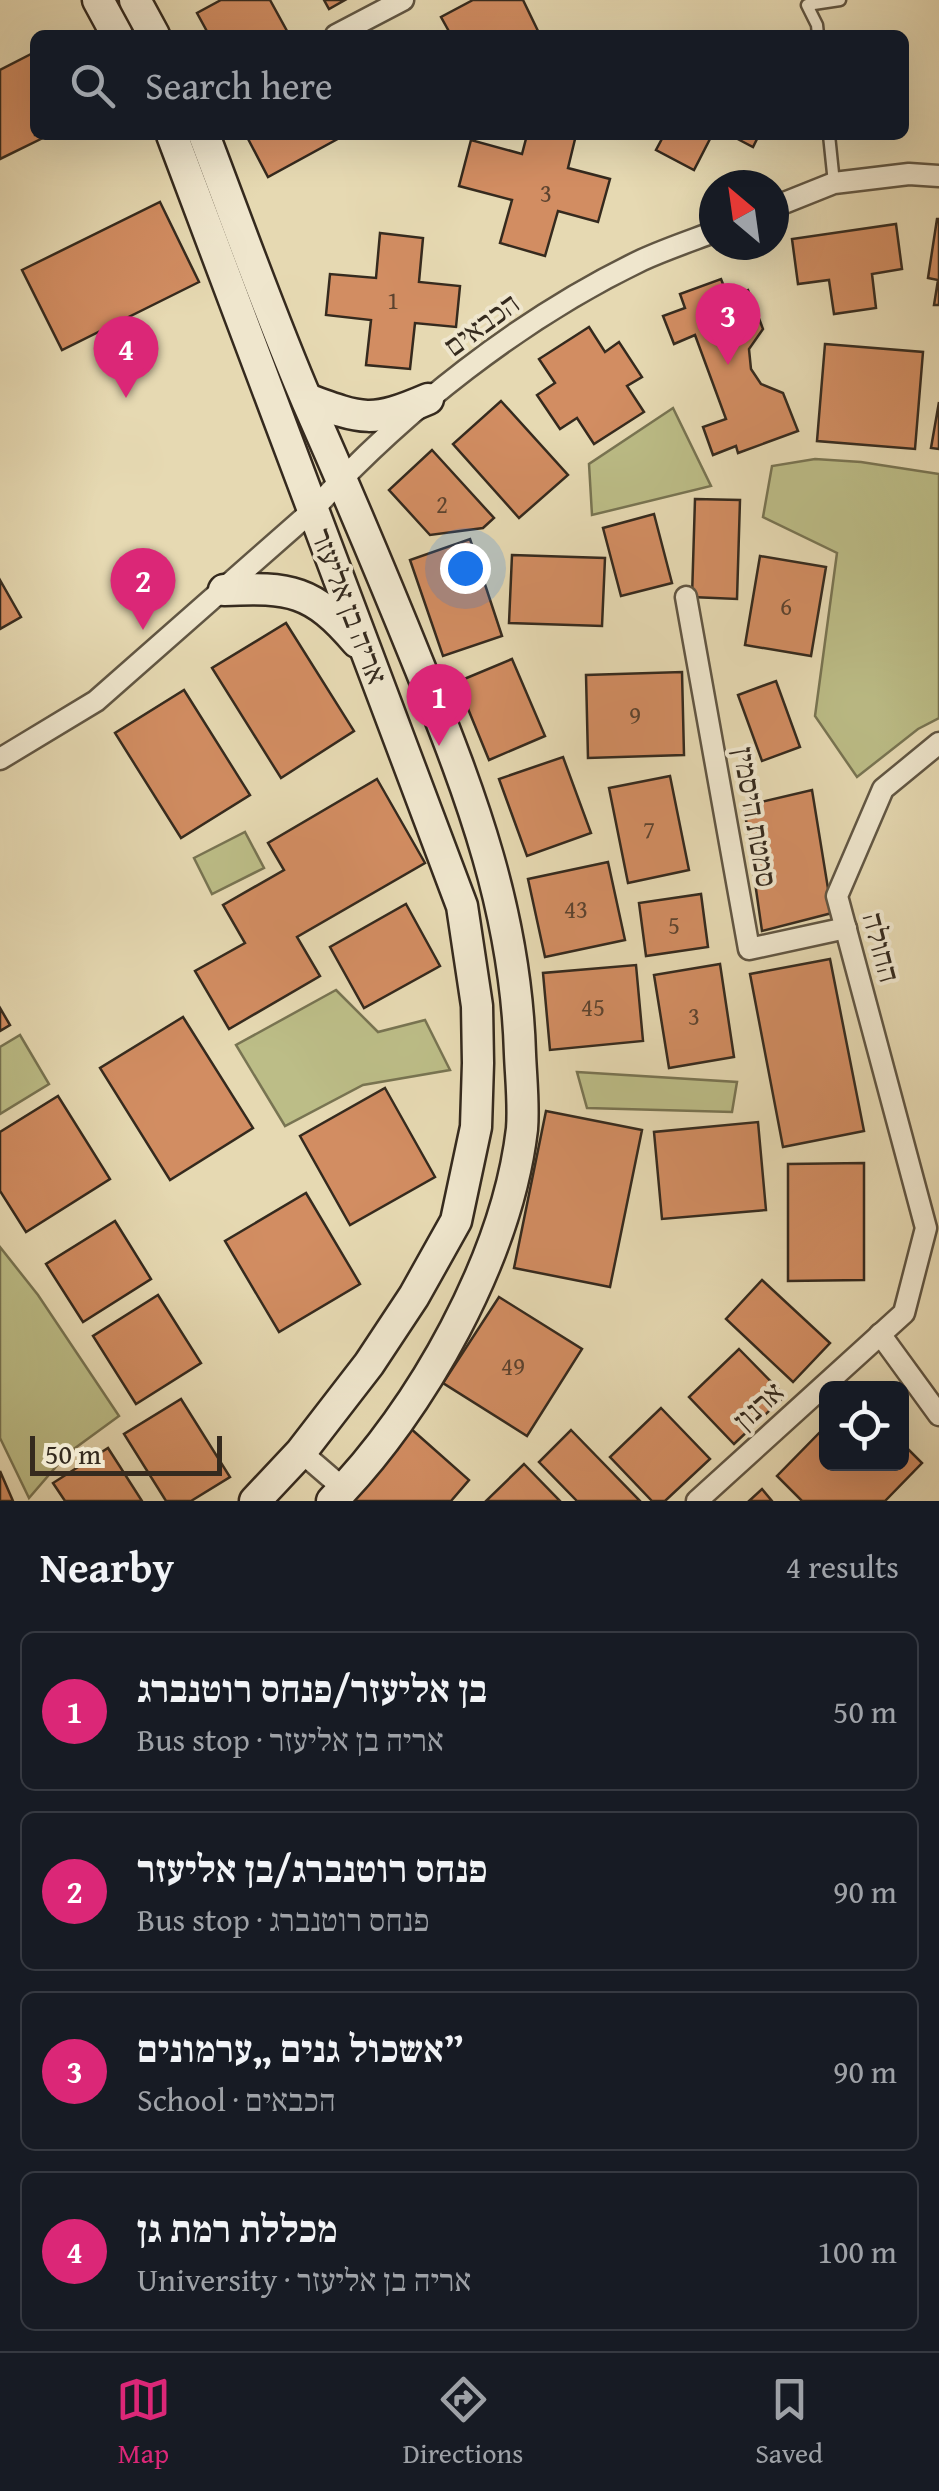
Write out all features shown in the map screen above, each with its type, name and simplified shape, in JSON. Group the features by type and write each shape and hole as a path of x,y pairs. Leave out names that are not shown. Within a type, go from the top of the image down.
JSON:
{"street":[{"path":"98,0 115,30"},
{"path":"135,0 151,30"},
{"path":"346,30 403,0"},
{"name":"אריה בן אליעזר","path":"174,140 462,906 477,1006 476,1128 456,1222 369,1364 301,1452 256,1501"},
{"name":"אריה בן אליעזר","path":"206,140 307,399 469,789 502,898 519,1012 522,1128 501,1226 466,1308 415,1397 338,1495"},
{"path":"789,202 834,183 908,174 939,176"},
{"name":"הכבאים","path":"0,759 96,701 313,510 342,478 428,400 548,312 642,260 699,238"},
{"path":"307,399 369,419 428,400"},
{"path":"224,590 264,588 300,594 332,613 371,658"},
{"name":"סמטת היסמין","path":"686,597 749,949 846,928"},
{"name":"החולה","path":"904,1313 926,1228 837,896 882,789 939,743"},
{"name":"ארנון","path":"696,1501 904,1313"},
{"path":"880,1334 939,1416"},
{"path":"301,1452 338,1495"}],"lane":[{"path":"818,30 806,6 840,0"},
{"path":"830,140 834,183"}],"green space":[{"path":"673,408 711,486 592,515 589,464"},
{"path":"815,459 939,474 939,718 918,729 857,777 815,716 837,553 763,517 772,466"},
{"path":"245,832 264,868 212,894 194,858"},
{"path":"336,990 378,1032 425,1020 450,1070 363,1085 285,1126 236,1045"},
{"path":"20,1035 49,1084 0,1114 0,1047"},
{"path":"577,1072 737,1082 732,1112 587,1108"},
{"path":"0,1247 38,1295 119,1416 67,1454 29,1498 0,1438"}],"building":[{"path":"221,0 270,0 286,30 206,30 197,13"},
{"path":"324,0 345,0 329,9"},
{"path":"473,0 523,0 538,30 448,30 441,17"},
{"path":"30,55 30,140 39,140 0,159 0,70"},
{"path":"249,140 336,140 268,177"},
{"path":"471,140 522,154 526,140 575,140 568,168 610,179 598,222 558,211 545,256 500,243 512,200 459,186"},
{"path":"661,140 709,140 694,170 656,150"},
{"path":"160,202 199,282 62,350 22,270"},
{"path":"937,219 939,305 934,305 938,280 928,278"},
{"path":"896,224 902,269 872,274 876,308 834,314 829,280 798,284 792,239"},
{"path":"380,233 423,238 419,282 460,286 456,327 415,323 410,369 366,365 371,320 326,315 330,274 376,278"},
{"path":"721,279 728,297 748,290 763,329 749,349 751,369 761,384 783,393 798,431 738,453 736,446 713,455 703,427 726,419 695,335 674,344 663,316 685,308 680,294"},
{"path":"589,327 605,352 619,342 642,377 627,386 644,412 594,444 577,418 560,429 537,395 555,383 539,359"},
{"path":"825,344 923,352 915,449 817,441"},
{"path":"501,401 568,475 519,518 453,444"},
{"path":"939,402 939,449 931,448"},
{"path":"432,450 494,518 483,528 430,535 389,490"},
{"path":"695,499 740,500 737,599 692,597"},
{"path":"654,514 672,583 621,596 603,528"},
{"path":"470,539 502,636 443,656 410,560"},
{"path":"512,555 605,558 602,626 509,623"},
{"path":"760,556 826,567 811,656 745,645"},
{"path":"0,580 21,617 0,629"},
{"path":"286,623 354,731 281,778 212,668"},
{"path":"512,659 545,736 489,760 457,682"},
{"path":"682,672 684,755 588,758 586,675"},
{"path":"776,681 800,747 762,761 738,695"},
{"path":"184,690 250,795 181,838 115,733"},
{"path":"563,757 591,833 527,856 499,779"},
{"path":"670,776 689,870 628,883 609,788"},
{"path":"377,779 425,863 297,937 320,976 229,1029 195,971 245,943 223,905 284,870 268,843"},
{"path":"812,790 832,913 762,931 744,806"},
{"path":"608,862 625,940 545,957 528,879"},
{"path":"701,894 708,947 646,956 639,903"},
{"path":"406,904 440,966 364,1008 330,947"},
{"path":"830,959 864,1131 783,1147 750,974"},
{"path":"720,964 734,1057 669,1068 654,975"},
{"path":"636,965 643,1041 550,1050 543,973"},
{"path":"0,1008 10,1025 0,1031"},
{"path":"183,1017 253,1128 170,1180 100,1068"},
{"path":"385,1088 435,1177 350,1225 300,1136"},
{"path":"58,1096 110,1179 26,1232 0,1191 0,1132"},
{"path":"546,1111 642,1130 610,1287 514,1268"},
{"path":"758,1122 766,1210 662,1219 654,1132"},
{"path":"864,1163 864,1280 788,1281 788,1164"},
{"path":"306,1193 360,1284 279,1332 225,1241"},
{"path":"115,1221 151,1279 83,1322 46,1264"},
{"path":"762,1280 830,1343 793,1382 726,1319"},
{"path":"158,1295 201,1363 136,1404 93,1336"},
{"path":"499,1297 582,1349 527,1436 443,1383"},
{"path":"739,1349 785,1396 734,1444 689,1397"},
{"path":"181,1399 230,1477 191,1501 166,1501 124,1434"},
{"path":"661,1408 710,1459 665,1501 652,1501 610,1457"},
{"path":"409,1427 469,1480 451,1501 344,1501"},
{"path":"571,1430 640,1501 577,1501 539,1462"},
{"path":"819,1433 819,1471 909,1471 909,1450 922,1463 885,1501 802,1501 777,1476"},
{"path":"108,1448 142,1501 65,1501 53,1483"},
{"path":"524,1464 560,1501 486,1501"},
{"path":"0,1471 13,1501 0,1501"},
{"path":"762,1489 772,1501 749,1501"}],"place":[{"name":"אשכול גנים „ערמונים”","path":"728,365"},
{"name":"מכללת רמת גן","path":"126,398"},
{"name":"פנחס רוטנברג/בן אליעזר","path":"143,630"},
{"name":"בן אליעזר/פנחס רוטנברג","path":"439,746"}]}
